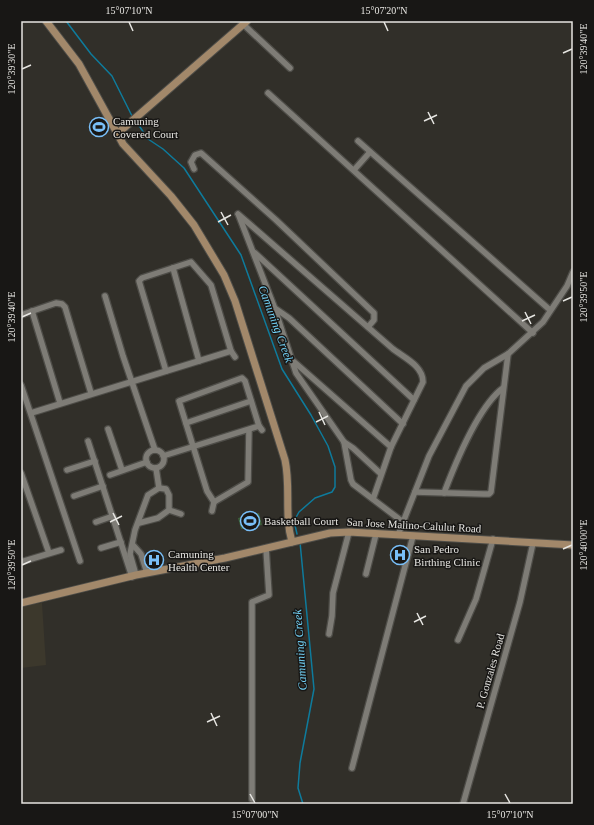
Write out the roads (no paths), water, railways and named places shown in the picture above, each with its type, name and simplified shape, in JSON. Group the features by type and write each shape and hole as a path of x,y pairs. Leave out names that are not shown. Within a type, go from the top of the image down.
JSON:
{"street":[{"path":"46,21 79,64 117,134 129,150 188,217 224,275 232,292 288,471 288,524 292,542"},
{"path":"117,134 245,23 290,68"},
{"path":"268,93 533,333"},
{"path":"358,141 550,310"},
{"path":"354,170 370,152"},
{"path":"194,169 192,159 195,155 201,153 276,220 374,313 376,317 368,326"},
{"path":"373,499 391,447 423,382 423,374 418,368 393,350 368,326 238,214 275,308 296,373 344,442 353,448 381,474"},
{"path":"253,251 414,400"},
{"path":"166,371 139,281 142,278 192,262 209,281 231,351 235,357"},
{"path":"173,268 199,361"},
{"path":"398,535 420,476 444,424 466,386 484,368 508,354 533,333 543,322 567,286 573,272"},
{"path":"105,296 155,450 160,452 163,456 163,464 156,468 150,466 147,462"},
{"path":"21,315 60,302 65,306 91,393"},
{"path":"275,308 289,318 403,424"},
{"path":"32,311 60,403"},
{"path":"31,413 91,393 132,382 231,351"},
{"path":"415,492 444,494 489,494 491,492 508,354"},
{"path":"291,360 391,447"},
{"path":"163,456 194,448 249,430 260,428 245,381 242,378 180,399 178,403 186,423 194,448 207,492 214,502"},
{"path":"21,385 80,561"},
{"path":"444,494 466,444 492,396 503,388"},
{"path":"186,423 251,401"},
{"path":"108,429 122,470"},
{"path":"212,511 214,502 248,482 249,430"},
{"path":"88,441 121,542 134,576"},
{"path":"344,442 351,480 403,522"},
{"path":"147,462 149,453 155,450"},
{"path":"67,470 95,461"},
{"path":"110,475 147,462"},
{"path":"156,468 159,488"},
{"path":"21,473 49,553"},
{"path":"74,496 103,486"},
{"path":"134,576 130,554 135,530 139,523 148,495 159,488 166,489 169,495 169,510"},
{"path":"169,510 181,514"},
{"path":"139,523 158,518 169,510"},
{"path":"96,522 113,516"},
{"path":"329,634 332,616 333,593 349,532"},
{"name":"San Jose Malino-Calulut Road","path":"21,603 147,573 225,558 330,533 349,532 493,539 573,545"},
{"path":"366,574 376,534"},
{"path":"352,768 413,536"},
{"path":"458,640 476,599 493,539"},
{"path":"101,548 121,542"},
{"name":"P. Gonzales Road","path":"463,804 520,602 533,543"},
{"path":"133,545 141,554 147,573"},
{"path":"252,799 252,602 269,595 266,548"},
{"path":"21,562 61,550"}],"waterway":[{"name":"Camuning Creek","path":"66,21 91,54 112,76 132,116"},
{"name":"Camuning Creek","path":"138,124 148,139 163,149 184,168 241,255 282,369 311,415 328,446 335,467 335,487 332,492 315,498 299,512 294,521 297,534"},
{"name":"Camuning Creek","path":"300,542 314,689 300,763 298,788 303,804"}],"place":[{"name":"Camuning Covered Court","path":"99,127"},
{"name":"Basketball Court","path":"250,521"},
{"name":"San Pedro Birthing Clinic","path":"400,555"},
{"name":"Camuning Health Center","path":"154,560"}]}
